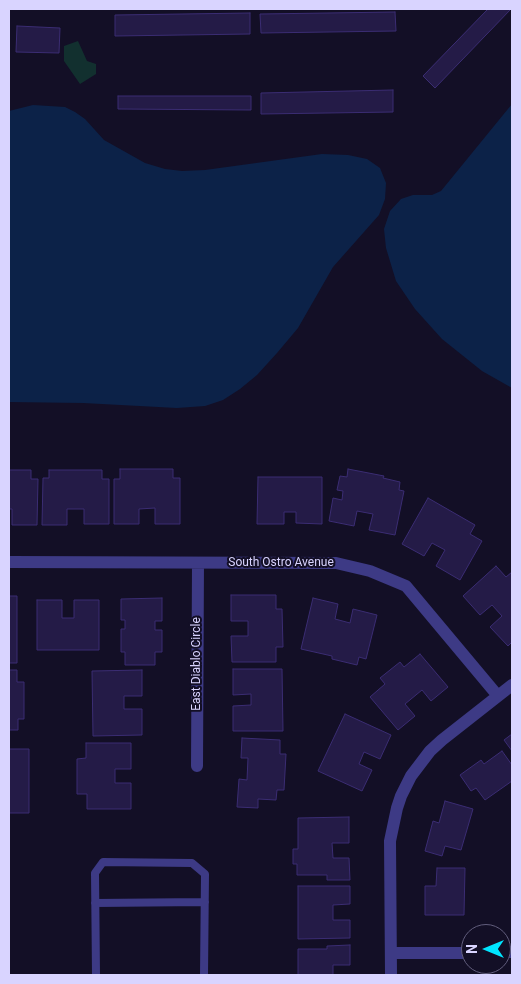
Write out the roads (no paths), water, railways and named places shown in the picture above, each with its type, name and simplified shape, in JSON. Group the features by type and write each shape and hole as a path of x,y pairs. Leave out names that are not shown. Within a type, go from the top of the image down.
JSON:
{"street":[{"name":"South Ostro Avenue","path":"9,562 336,563 370,571 406,586 498,696"},
{"name":"East Diablo Circle","path":"197,766 198,563"},
{"path":"391,975 390,841 401,796 411,776 442,740 512,685"},
{"path":"391,953 461,953"}],"lane":[{"path":"96,975 95,872 103,862 192,863 205,874 204,975"},
{"path":"95,903 205,902"}],"water":[{"path":"512,104 512,388 482,371 442,339 415,309 396,281 386,248 384,229 390,211 401,199 413,195 432,195 441,191"},
{"path":"33,105 65,107 85,119 104,140 145,163 165,169 182,171 205,170 322,154 348,155 367,159 380,168 386,183 385,199 379,215 333,267 298,328 257,375 223,400 205,406 177,408 83,403 9,402 9,111"}]}
